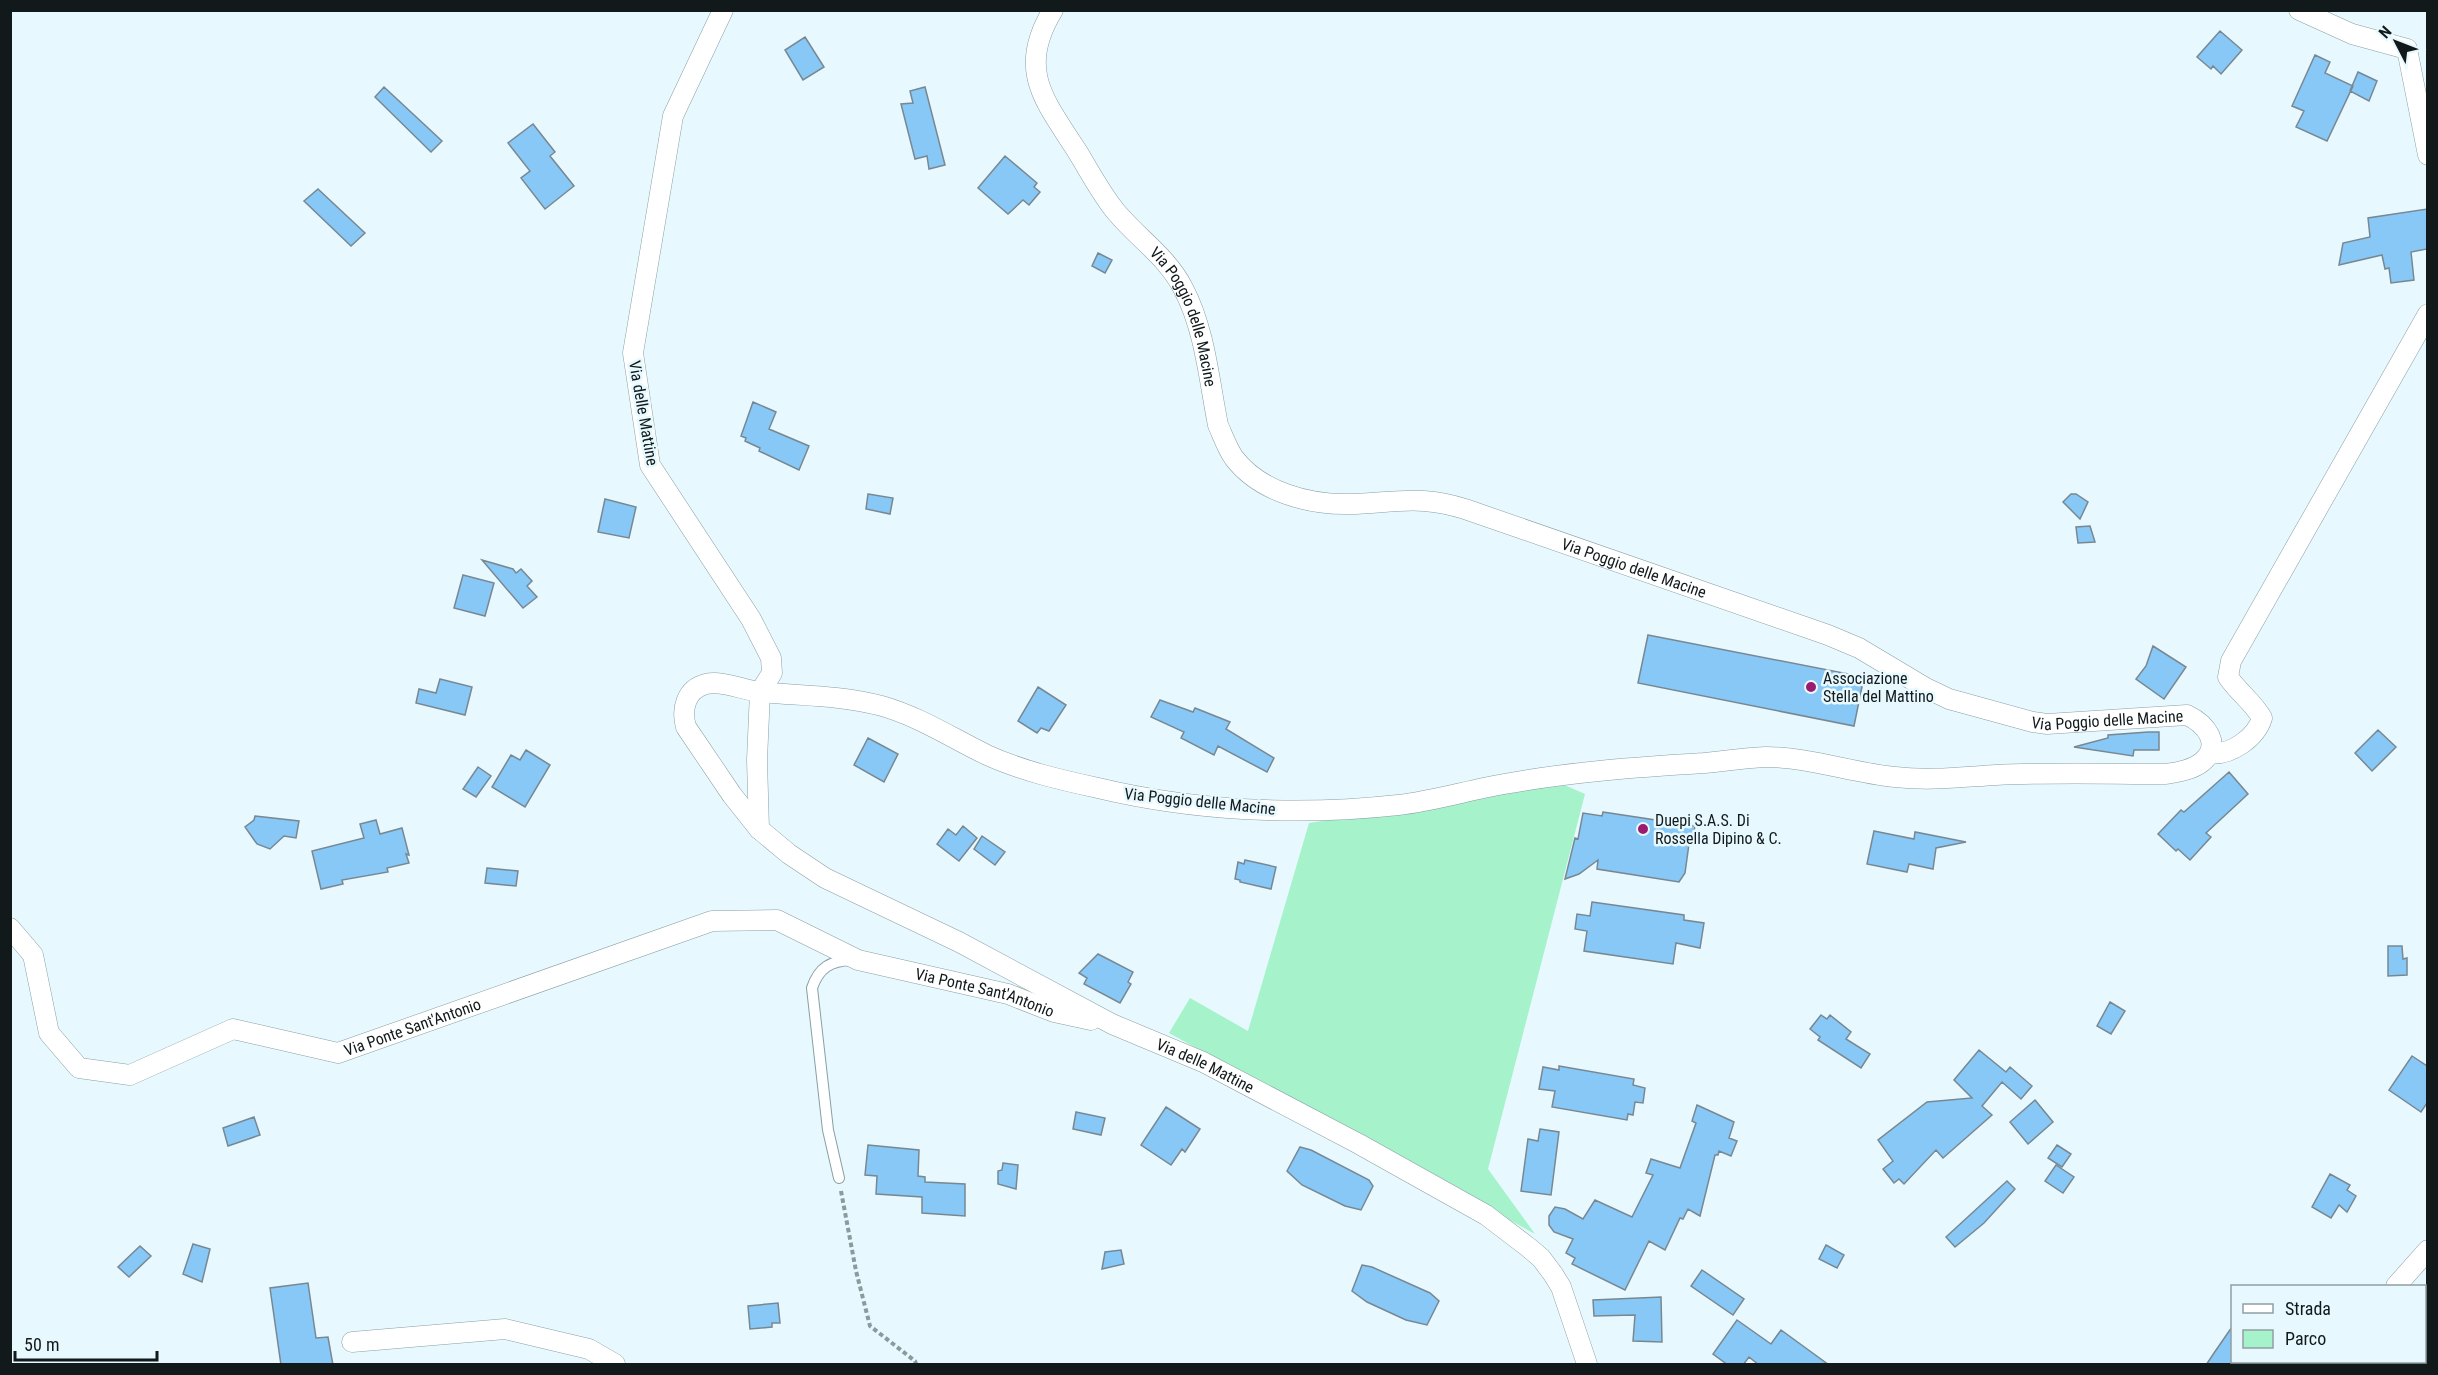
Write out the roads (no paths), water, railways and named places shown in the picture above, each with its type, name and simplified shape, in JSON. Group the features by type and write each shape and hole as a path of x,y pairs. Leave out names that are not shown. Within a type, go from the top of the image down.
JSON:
{"street":[{"name":"Via delle Mattine","path":"723,10 673,116 633,353 650,465 751,619 771,658 772,674 757,691 759,829"},
{"name":"Via Poggio delle Macine","path":"757,691 833,696 887,707 927,723 989,756 1024,770 1101,789 1167,800 1301,811 1401,805 1508,783 1632,767 1766,757 1800,759 1895,777 1947,779 2006,775 2166,774 2192,768 2210,753 2210,735 2197,720 2187,715 2047,724 1971,707 1926,688 1859,648 1828,635 1465,509 1425,501 1338,504 1306,499 1264,485 1248,474 1225,442 1218,425 1195,315 1179,280 1161,256 1107,200 1043,99 1036,76 1035,59 1046,22 1053,10"},
{"path":"2299,10 2352,34 2407,49 2427,155"},
{"path":"2210,753 2220,755 2242,744 2259,730 2262,718 2255,706 2239,694 2228,677 2232,661 2427,315"},
{"name":"Via delle Mattine","path":"757,691 714,683 704,684 688,697 683,717 686,727 732,795 759,829 789,854 825,878 958,942 1112,1024 1203,1062 1359,1144 1485,1215 1528,1247 1553,1274 1561,1287 1587,1365"},
{"name":"Via Ponte Sant'Antonio","path":"10,928 33,955 49,1033 79,1068 130,1074 233,1029 338,1053 712,921 777,920 858,960 1008,994 1054,1012 1112,1024"},
{"path":"2398,1285 2427,1250"},
{"path":"352,1342 505,1329 589,1349 615,1365"}],"lane":[{"name":"Via Ponte Sant'Antonio","path":"839,1178 828,1130 812,988 824,966 838,961 858,960"}],"place":[{"name":"Associazione Stella del Mattino","path":"1811,687"},
{"name":"Duepi S.A.S. Di Rossella Dipino & C.","path":"1643,829"}]}
